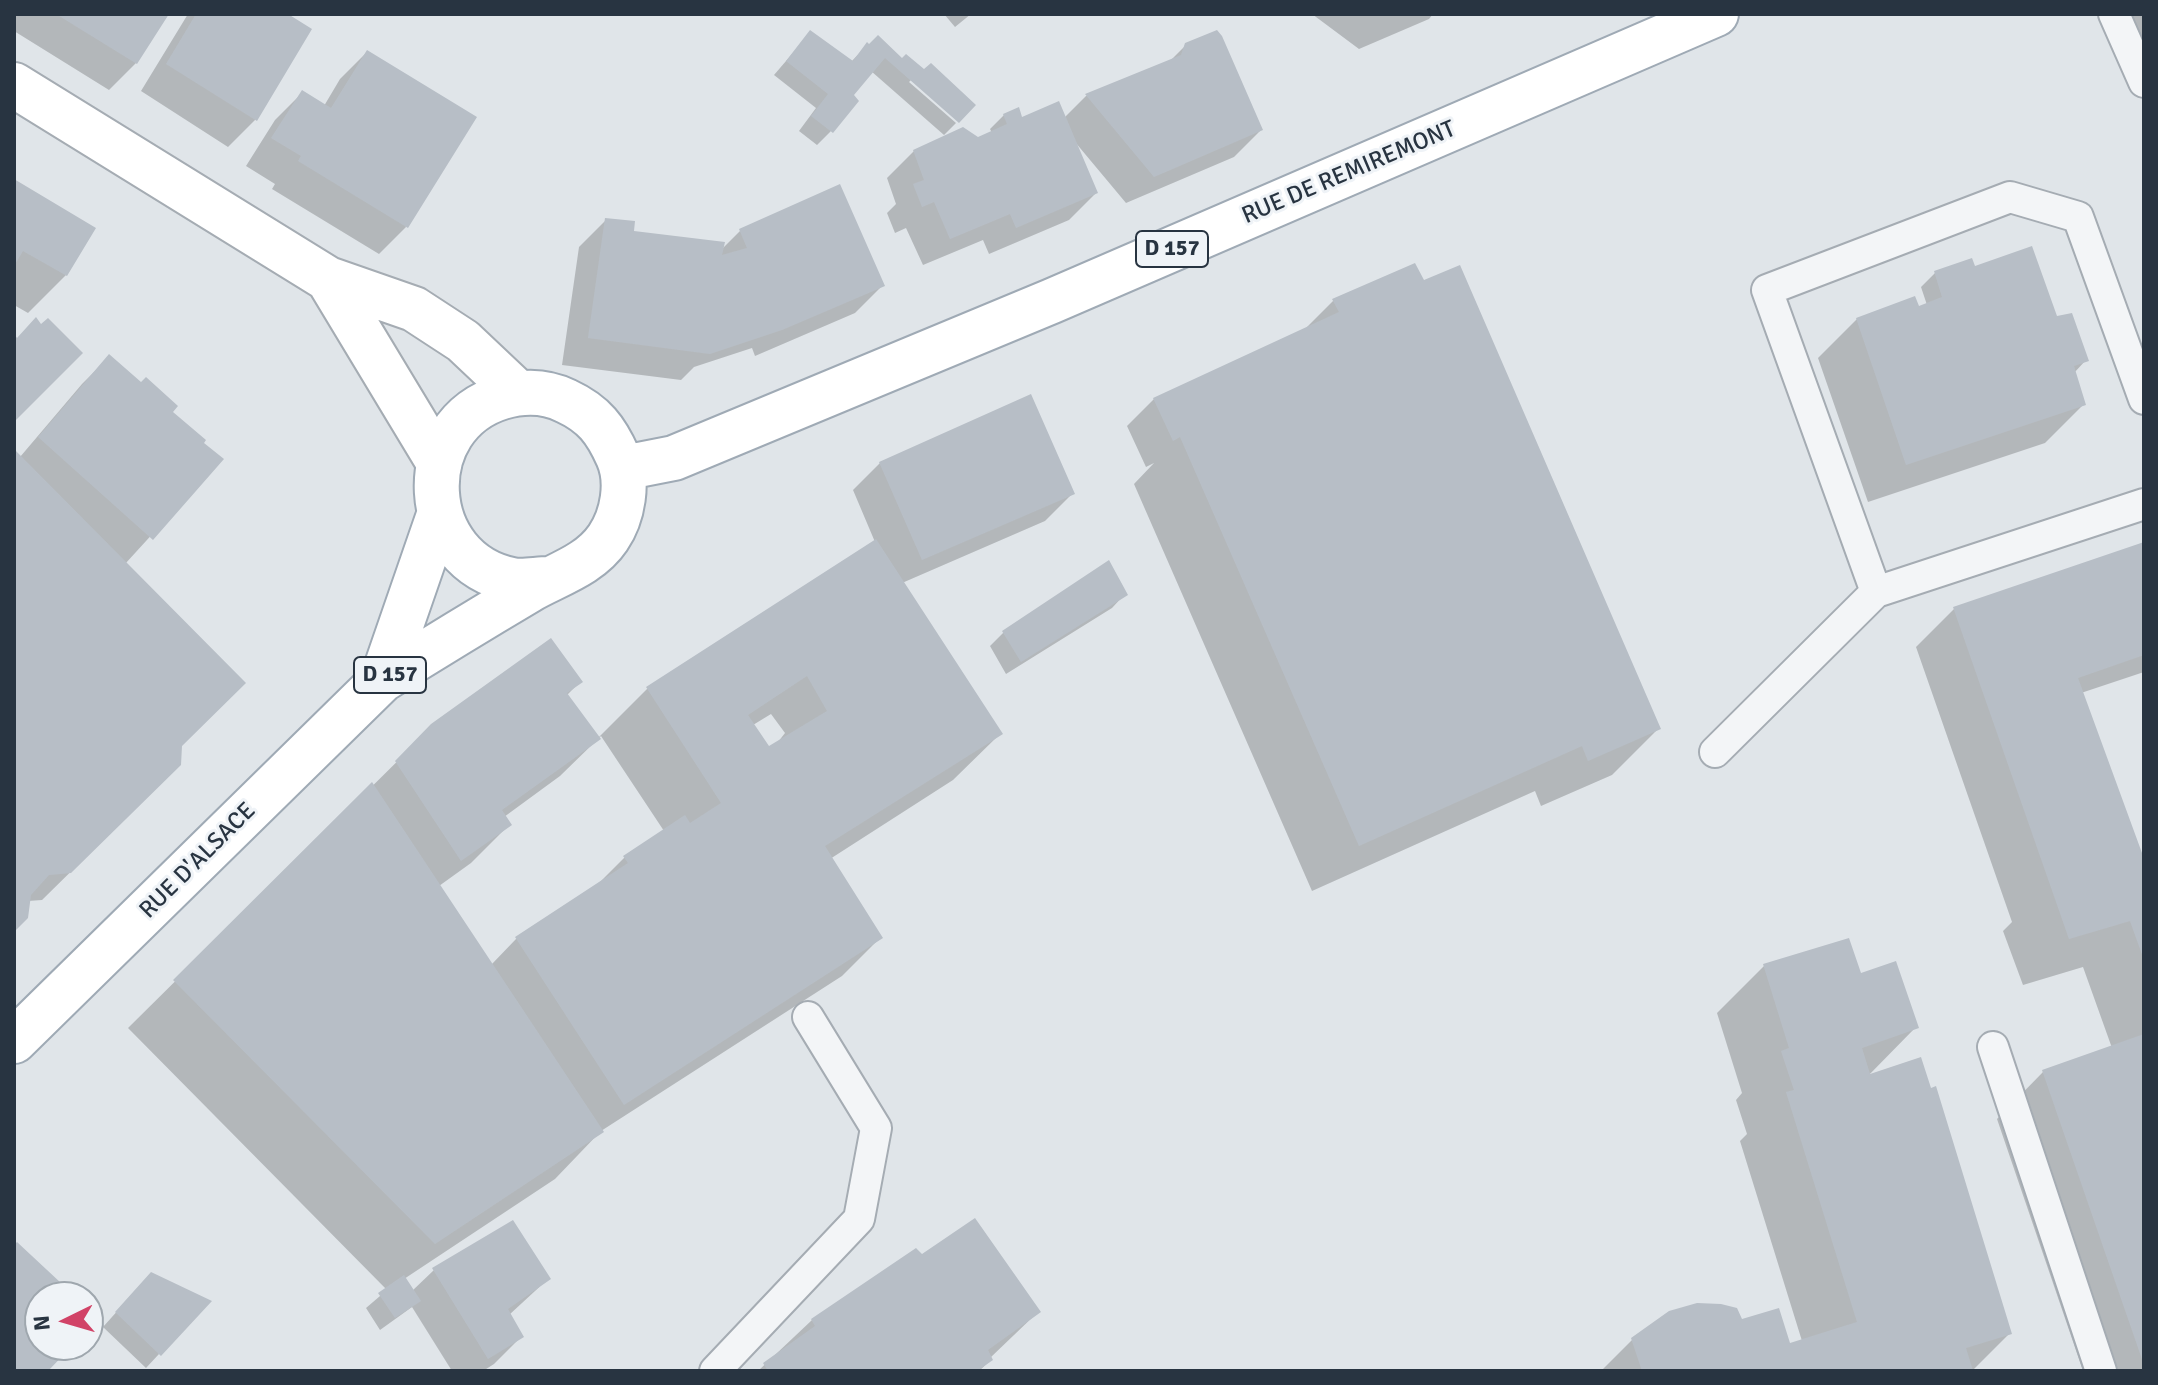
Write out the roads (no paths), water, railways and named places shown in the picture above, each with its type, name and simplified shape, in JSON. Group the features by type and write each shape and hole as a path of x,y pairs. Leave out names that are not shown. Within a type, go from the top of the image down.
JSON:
{"main road":[{"name":"RUE DE REMIREMONT","path":"623,468 674,458 1052,301 1716,14"},
{"path":"14,85 328,279 414,309 463,341 517,392"},
{"path":"328,279 439,463"},
{"path":"517,392 553,394 584,409 609,435 623,468 622,505 608,539 582,565 548,579 512,580 477,566 454,543 439,515 436,483 439,463 442,451 459,423 484,403 517,392"},
{"name":"RUE D'ALSACE","path":"382,680 439,515"},
{"name":"RUE D'ALSACE","path":"14,1041 382,680 548,579"}],"lane":[{"path":"2114,14 2144,82"},
{"path":"1876,592 1767,290 2010,197 2078,217 2144,399"},
{"path":"1715,752 1876,592 2144,504"},
{"path":"715,1371 859,1219 876,1128 808,1017"},
{"path":"1993,1047 2101,1371"}]}
